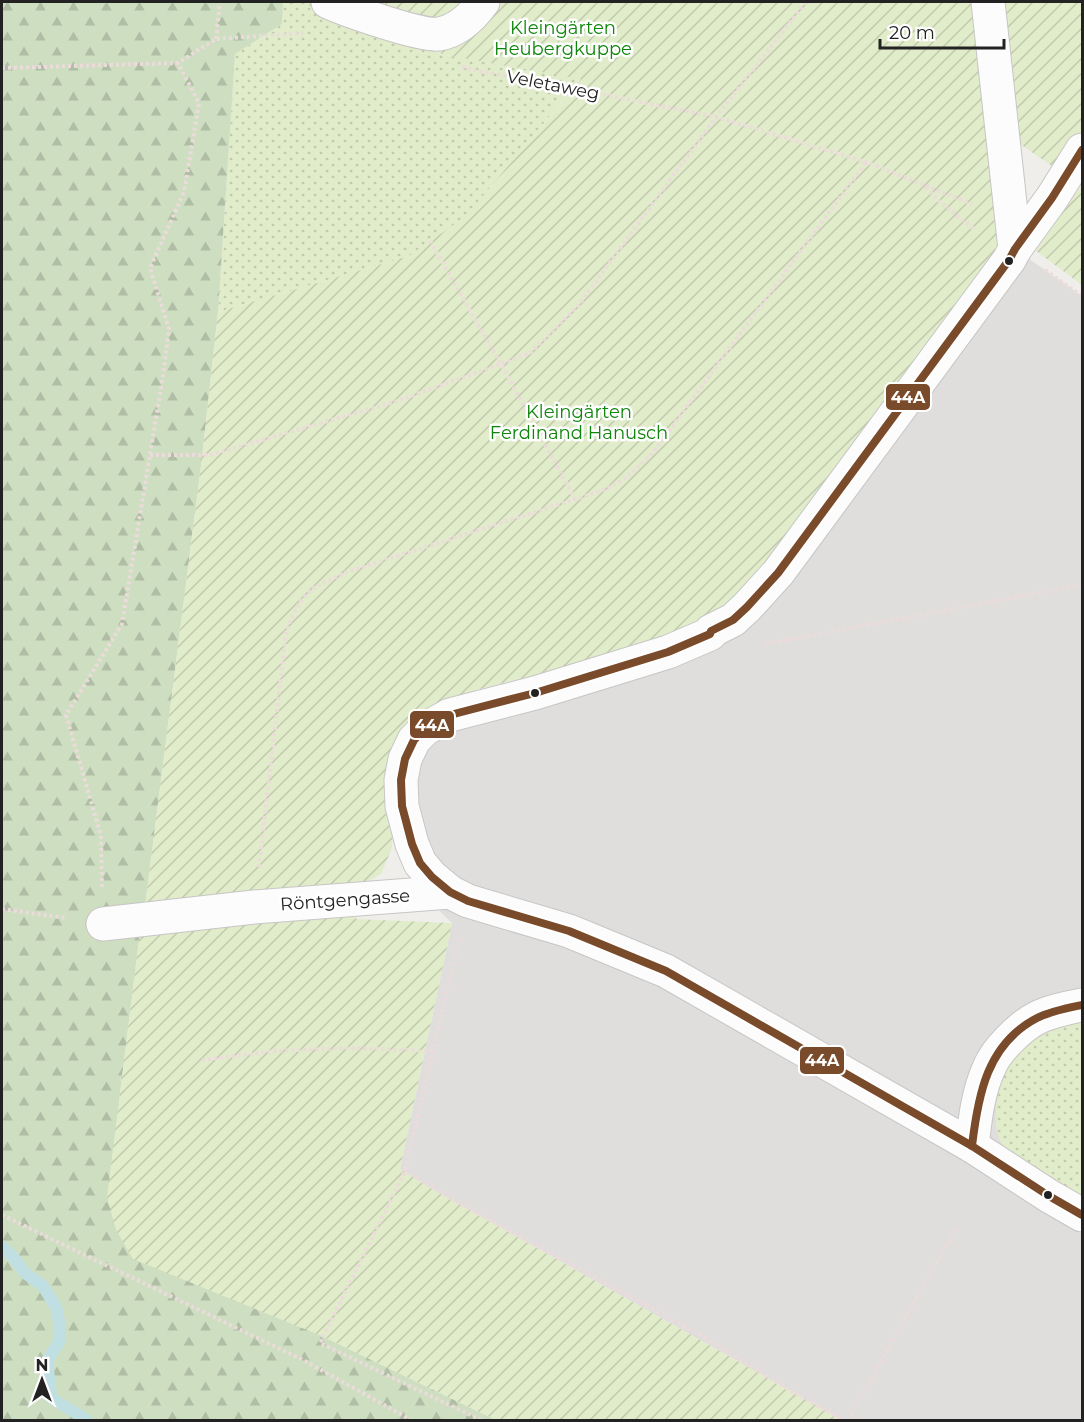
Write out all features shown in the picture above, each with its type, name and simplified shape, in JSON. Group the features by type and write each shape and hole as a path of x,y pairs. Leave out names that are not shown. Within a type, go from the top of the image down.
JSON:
{"street":[{"path":"328,2 416,31 438,35 459,28 483,2"},
{"path":"988,2 1015,249"},
{"path":"459,896 432,877 420,862 412,844 402,806 401,780 405,759 414,740 425,729 450,715 536,693 668,652 710,634 734,620 778,573 1009,260 1083,150"},
{"name":"Röntgengasse","path":"103,924 254,907 459,896 569,930 666,971 972,1146 1049,1196 1083,1215"},
{"path":"972,1146 975,1116 989,1065 1006,1043 1016,1032 1037,1018 1062,1009 1083,1005"}],"path":[{"path":"216,39 220,2"},
{"path":"150,454 210,455 394,402 530,352 578,306 716,117 806,2"},
{"path":"2,68 178,63 216,39 314,32"},
{"path":"2,909 103,924 100,836 66,715 122,624 169,329 150,268 184,192 199,103 178,63"},
{"name":"Veletaweg","path":"455,66 716,117 866,162 962,198 1003,219 1015,249"},
{"path":"254,907 286,632 300,603 312,589 344,573 601,491 619,483 636,470 655,450 866,162"},
{"path":"923,185 981,235"},
{"path":"430,242 501,364 575,499"},
{"path":"734,620 748,638 770,643 1083,585"},
{"path":"459,896 434,1051 405,1171 320,1343 481,1420"},
{"path":"202,1060 273,1051 339,1049 434,1051"},
{"path":"405,1171 697,1333 843,1420"},
{"path":"2,1215 305,1361 411,1420"},
{"path":"848,1420 957,1226"}],"shaded area":[{"path":"1015,249 1082,296 1082,1420 842,1420 400,1169 452,923 426,898 407,780 427,733 668,652"}],"green space":[{"path":"2,2 283,2 282,24 235,54 218,312 202,458 119,1102 324,1337 496,1420 2,1420"},
{"path":"283,2 307,2 313,10 361,30 445,55 581,78 466,217 409,256 218,312 235,54 282,24"},
{"name":"Kleingärten Ferdinand Hanusch","path":"307,2 973,2 1000,236 995,252 768,561 739,595 700,625 653,645 480,689 443,702 393,824 392,848 381,874 356,889 356,919 452,923 400,1169 842,1420 496,1420 324,1337 133,1259 116,1230 107,1197 202,458 218,312 409,256 466,216 581,79 446,55 361,30 312,10"},
{"path":"1002,2 1082,2 1082,285 1036,251 1081,186 1017,142"},
{"path":"1082,1022 1082,1196 1039,1172 1007,1150 998,1135 996,1108 997,1095 1005,1071 1020,1050 1039,1034"}],"waterway":[{"path":"2,1246 25,1273 43,1286 56,1307 60,1326 59,1342 47,1361 51,1398 87,1420"}],"transit line":[{"name":"44A","path":"1082,150 1009,260 778,573 733,620 711,631 710,634 668,652 535,693 450,715 425,729 414,740 405,759 401,780 402,806 412,844 420,863 450,892 468,901 569,931 666,971 972,1146 1082,1215"},
{"name":"44A","path":"972,1146 982,1090 996,1056 1020,1029 1037,1018 1082,1005"}],"park label":[{"name":"Kleingärten Heubergkuppe","path":"563,38"}]}
